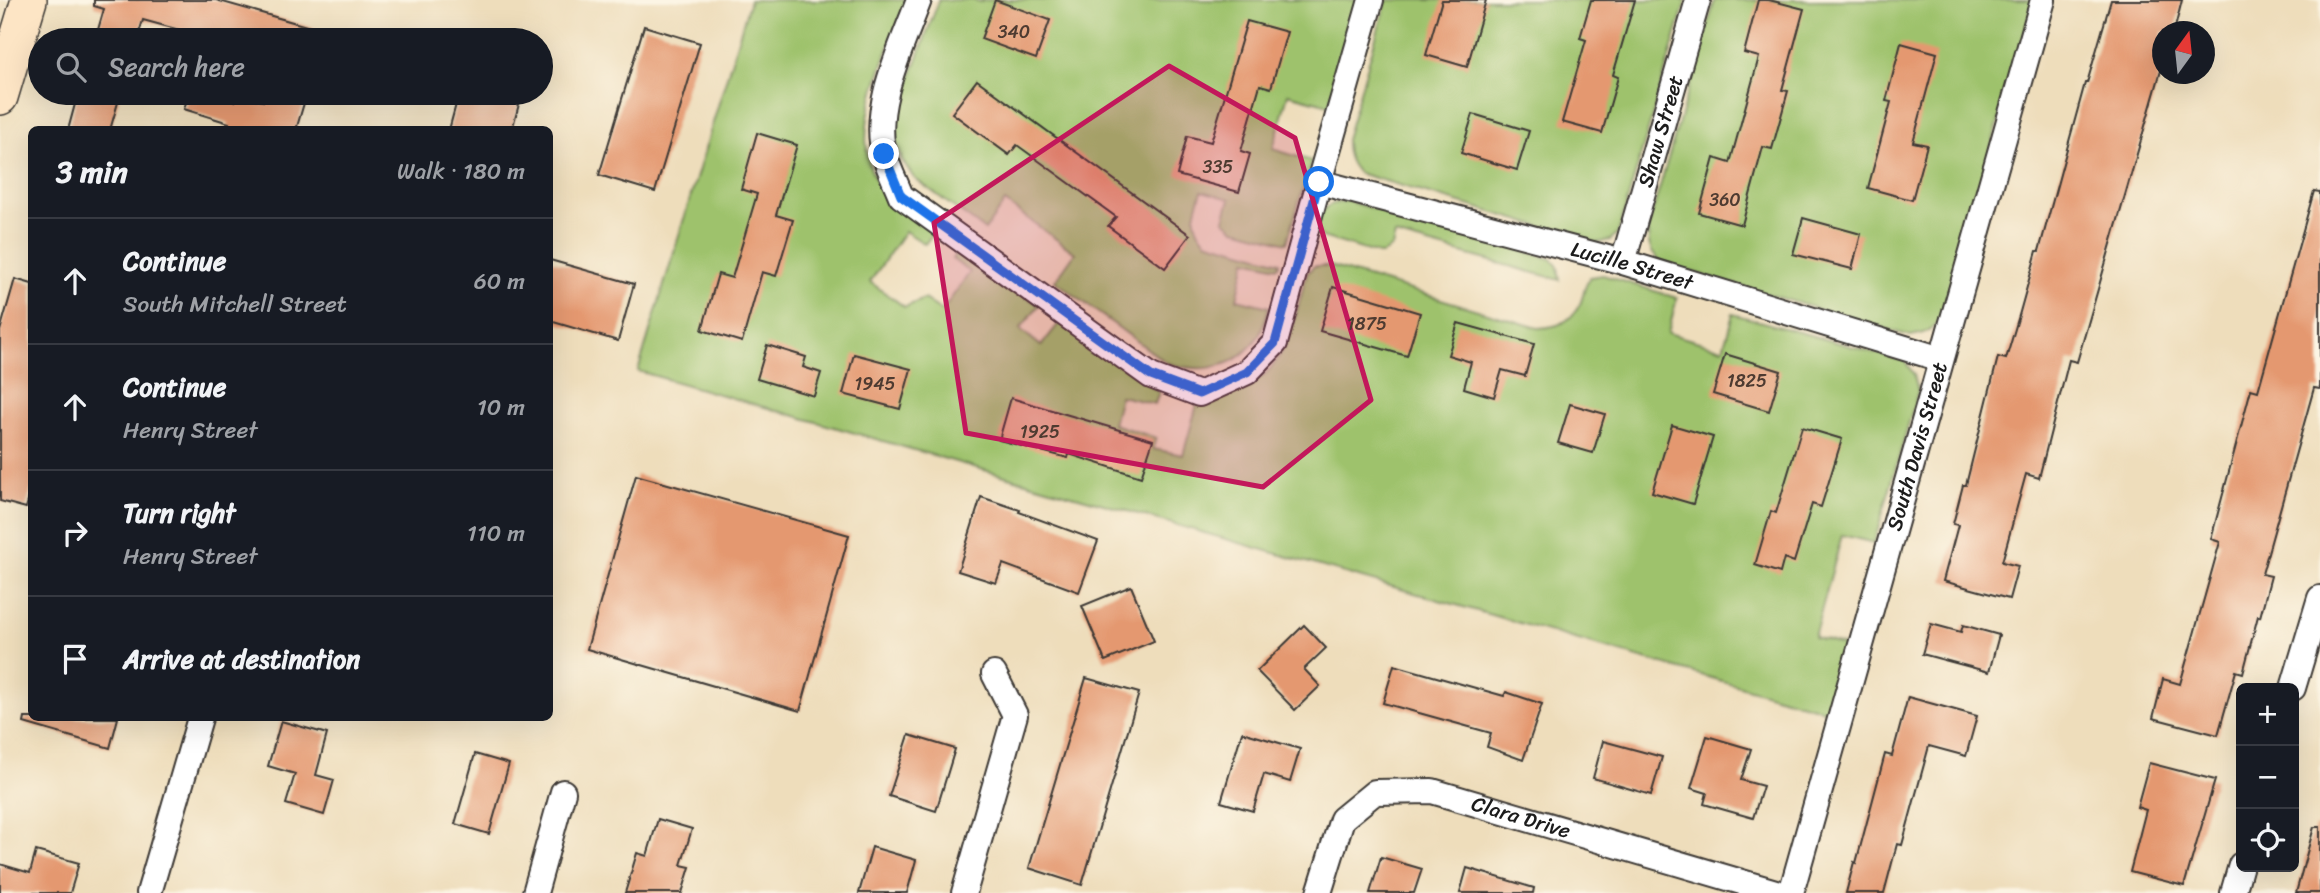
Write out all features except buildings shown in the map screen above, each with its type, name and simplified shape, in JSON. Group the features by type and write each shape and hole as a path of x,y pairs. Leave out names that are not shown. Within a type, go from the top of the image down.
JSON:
{"street":[{"path":"0,97 29,0"},
{"path":"919,0 887,83 882,120 884,154 901,196 1151,376 1199,394 1247,372 1275,343 1371,0"},
{"name":"Shaw Street","path":"1623,262 1698,0"},
{"name":"South Davis Street","path":"1791,893 2043,0"},
{"name":"Lucille Street","path":"1319,182 1623,262 1941,359"},
{"path":"2294,683 2320,598"},
{"path":"964,893 1016,715 994,674"},
{"path":"149,893 199,721"},
{"name":"Clara Drive","path":"1319,893 1342,818 1375,792 1432,791 1779,893"},
{"path":"535,893 563,792"},
{"path":"2233,893 2239,872"}],"highlighted area":[{"path":"1169,66 1295,138 1371,400 1263,487 966,433 934,223"}],"green space":[{"path":"750,0 907,0 882,64 869,112 866,135 868,157 874,177 886,194 934,232 925,244 905,231 870,282 905,307 924,299 942,311 970,272 952,259 958,250 1039,305 1020,329 1041,346 1060,322 1159,392 1155,404 1120,396 1113,424 1156,438 1153,449 1183,455 1198,401 1250,384 1274,365 1287,341 1307,273 1314,266 1330,266 1538,328 1568,320 1580,304 1590,277 1603,275 1677,298 1668,333 1723,349 1733,314 1905,361 1914,375 1918,391 1874,543 1842,535 1814,637 1846,646 1827,711 638,371"},
{"path":"939,0 1359,0 1329,105 1288,94 1273,149 1311,161 1287,243 1235,229 1224,220 1230,199 1202,191 1195,223 1206,241 1280,262 1278,267 1246,260 1237,299 1269,307 1257,338 1241,355 1222,365 1211,367 1189,368 1167,363 1055,281 1075,253 1005,202 985,230 914,178 902,160 896,142 895,120"},
{"path":"1387,0 1686,0 1618,233 1610,240 1597,243 1358,173 1348,158 1346,139"},
{"path":"1715,0 2034,0 1941,318 1924,333 1910,336 1662,263 1654,255 1649,243 1648,227"},
{"path":"1347,201 1552,259 1558,267 1560,280 1395,235 1392,247 1381,255 1322,237 1316,230 1322,212 1329,205"}],"route":[{"path":"884,154 901,196 1151,376 1199,394 1247,372 1275,343 1319,182"}]}
